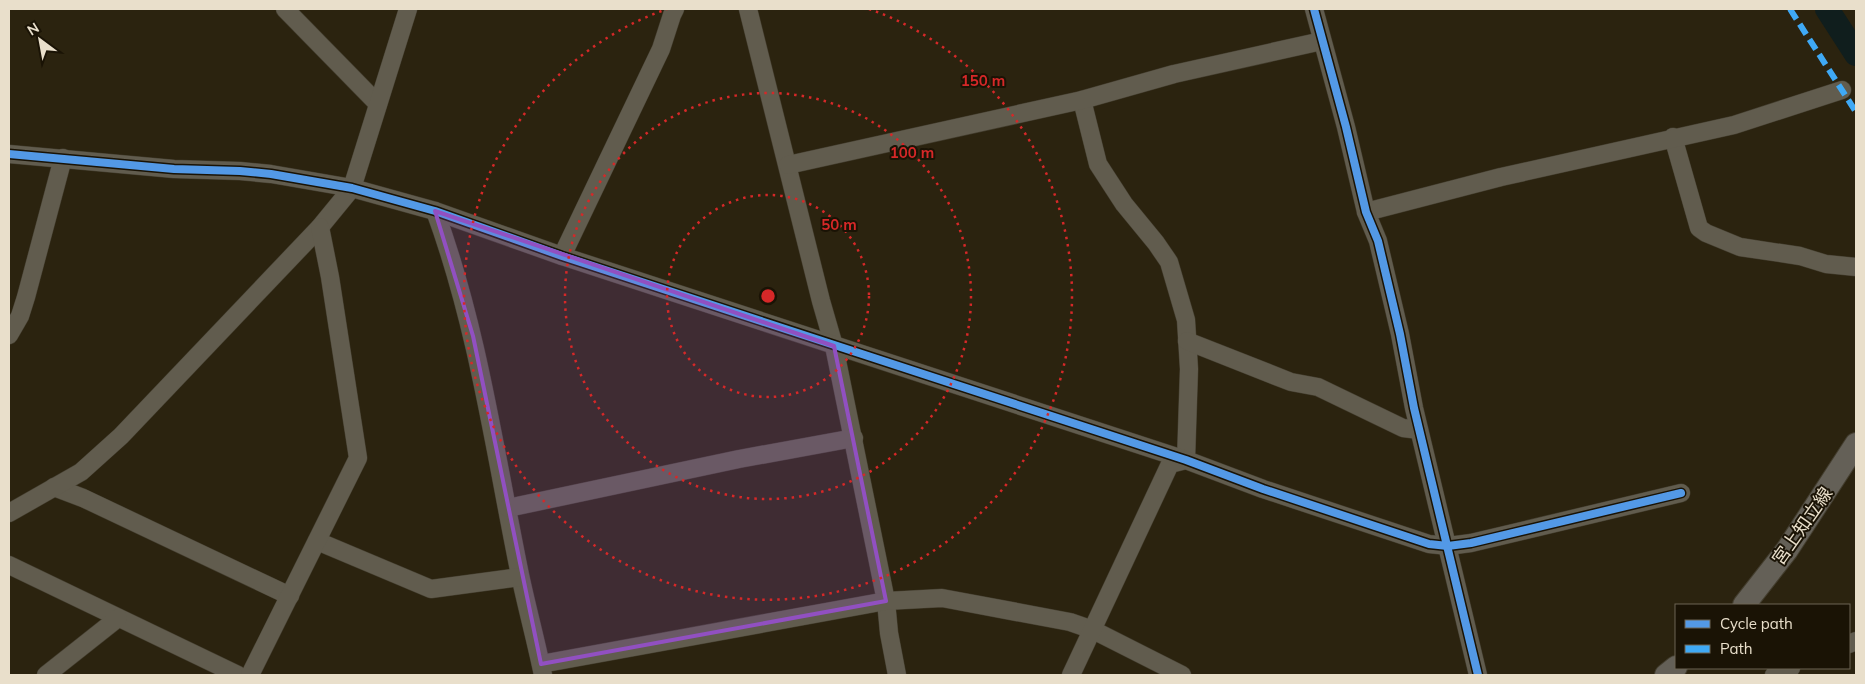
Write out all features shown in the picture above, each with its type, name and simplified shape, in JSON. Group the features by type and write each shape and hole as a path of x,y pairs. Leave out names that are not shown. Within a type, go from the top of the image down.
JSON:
{"main road":[{"name":"宮上知立線","path":"1745,604 1787,550 1856,444"}],"street":[{"path":"285,9 378,104"},
{"path":"9,513 81,472 121,436 320,227 352,188 408,9"},
{"path":"562,256 661,49 675,9"},
{"path":"748,9 834,346 886,601 888,633 897,675"},
{"path":"1314,9 1346,127 1366,212 1378,241 1400,334 1419,430 1478,675"},
{"path":"788,165 1082,100 1174,74 1322,41"},
{"path":"1366,212 1501,177 1673,137 1734,125 1842,90"},
{"path":"1082,100 1098,164 1124,204 1169,262 1186,320 1189,369 1186,460"},
{"path":"1673,137 1698,228 1740,247 1800,256 1826,264 1856,267"},
{"path":"9,154 174,169 240,171 352,188 435,211 562,256 1186,460 1263,489 1429,544 1448,546 1471,543 1681,492"},
{"path":"9,335 20,316 63,158"},
{"path":"435,211 449,249 473,336 520,577 542,670 886,601 942,598 1070,622 1093,630 1182,675"},
{"path":"250,675 358,458 330,278 320,227"},
{"path":"1187,342 1291,382 1318,387 1403,428 1419,430"},
{"path":"508,508 739,459 854,438"},
{"path":"1071,675 1170,464 1186,460"},
{"path":"54,487 83,498 290,596"},
{"path":"317,541 431,589 520,577"},
{"path":"9,565 238,675"},
{"path":"46,675 118,618"},
{"path":"1774,675 1789,669"}],"highlighted area":[{"path":"435,211 834,346 886,601 541,664 473,336"}],"waterway":[{"path":"1827,9 1856,54"}],"marked path":[{"path":"1790,9 1856,112"}],"cycle path":[{"path":"1314,9 1346,127 1366,212 1378,241 1400,334 1414,408 1478,675"},
{"path":"9,154 174,169 271,174 352,188 435,211 562,256 1186,460 1263,489 1429,544 1448,546 1471,543 1681,493"}]}
